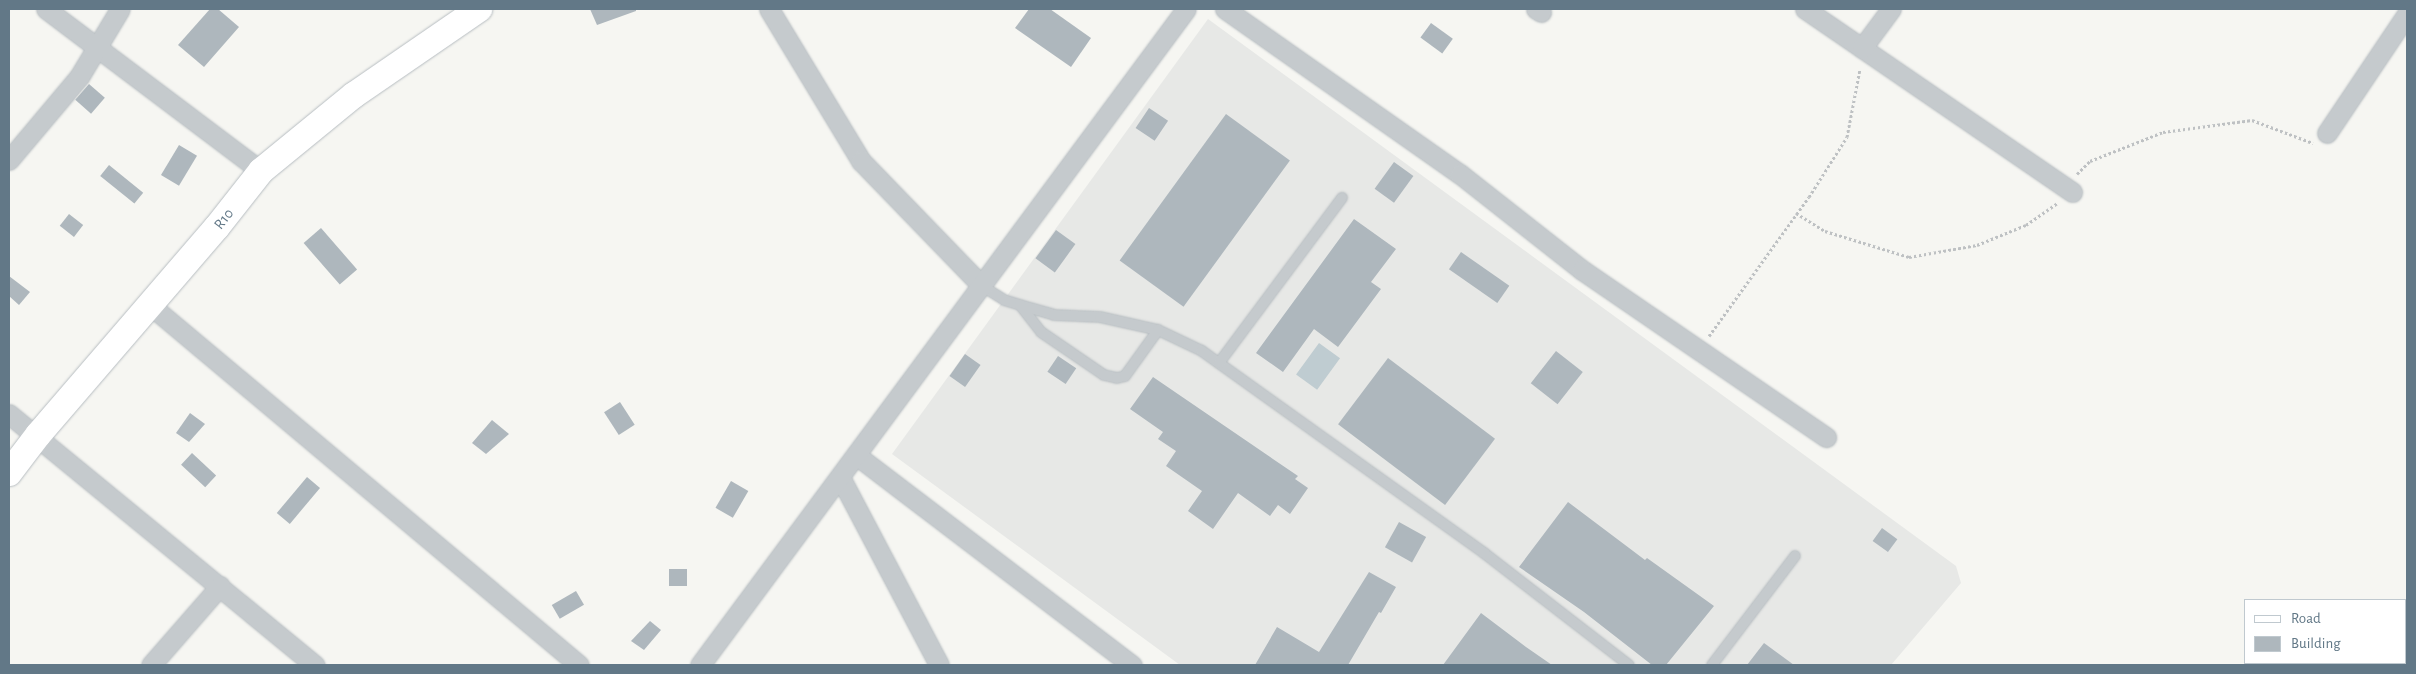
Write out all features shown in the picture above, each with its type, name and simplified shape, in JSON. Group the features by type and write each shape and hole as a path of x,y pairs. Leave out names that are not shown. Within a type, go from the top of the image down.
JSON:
{"main road":[{"name":"R10","path":"9,473 38,435 218,228 261,171 354,95 479,9"}],"street":[{"path":"46,9 261,171"},
{"path":"9,160 79,77 120,9"},
{"path":"769,9 861,161 982,286"},
{"path":"700,665 1186,9"},
{"path":"1225,9 1460,174 1582,270 1826,437"},
{"path":"1805,9 2068,190"},
{"path":"1862,48 1891,9"},
{"path":"2327,133 2407,14"},
{"path":"150,305 579,665"},
{"path":"9,414 38,435 314,665"},
{"path":"856,455 1132,665"},
{"path":"840,477 939,665"},
{"path":"150,665 220,586"}],"lane":[{"path":"1219,363 1342,198"},
{"path":"982,286 1004,300 1054,315 1100,317 1158,330 1202,351 1484,553 1629,665"},
{"path":"1020,305 1041,332 1104,375 1117,378 1125,376 1158,330"},
{"path":"1712,665 1795,556"}],"path":[{"path":"1700,350 1796,214 1847,136 1856,96 1862,48"},
{"path":"1796,214 1825,231 1909,257 1977,245 2026,225 2068,190 2090,161 2163,132 2252,120 2323,147 2327,133"}],"shaded area":[{"path":"1208,19 1956,566 1961,583 1891,665 1180,665 892,454"},
{"path":"1319,343 1340,358 1317,390 1296,375"}],"building":[{"path":"210,9 218,9 239,27 204,67 178,45"},
{"path":"590,9 636,9 636,11 597,25"},
{"path":"1029,9 1050,9 1091,38 1071,67 1015,28"},
{"path":"1431,23 1453,39 1442,53 1420,38"},
{"path":"89,84 105,98 91,114 75,100"},
{"path":"1149,108 1168,121 1155,141 1136,128"},
{"path":"1226,114 1290,160 1184,307 1120,260"},
{"path":"179,145 197,156 179,186 161,175"},
{"path":"1394,162 1413,176 1394,203 1375,189"},
{"path":"109,165 143,193 134,204 100,176"},
{"path":"69,214 83,225 74,237 60,226"},
{"path":"1354,219 1396,249 1371,282 1381,289 1338,347 1314,329 1283,372 1256,353"},
{"path":"321,228 357,270 340,285 304,243"},
{"path":"1056,230 1075,244 1055,272 1035,258"},
{"path":"1461,252 1509,286 1497,303 1449,269"},
{"path":"9,276 30,292 19,305 9,296"},
{"path":"1556,351 1583,372 1558,404 1531,383"},
{"path":"965,354 981,365 965,387 950,376"},
{"path":"1058,356 1076,368 1066,384 1047,372"},
{"path":"1388,358 1495,439 1445,505 1338,424"},
{"path":"1153,377 1298,476 1295,479 1308,488 1290,514 1278,505 1270,516 1238,493 1213,529 1188,511 1202,491 1166,466 1176,451 1158,439 1163,432 1130,409"},
{"path":"620,402 635,425 619,435 604,412"},
{"path":"190,413 205,424 189,442 176,433"},
{"path":"492,420 509,434 486,454 472,443"},
{"path":"192,453 216,476 205,487 181,465"},
{"path":"307,477 320,488 290,524 277,513"},
{"path":"731,481 748,491 733,518 716,508"},
{"path":"1568,502 1645,560 1647,558 1714,606 1666,665 1652,665 1584,612 1519,567"},
{"path":"1399,522 1426,537 1412,562 1385,547"},
{"path":"1882,528 1897,539 1888,552 1873,541"},
{"path":"669,569 687,569 687,586 669,586"},
{"path":"1369,572 1396,587 1348,665 1255,665 1277,627 1319,652"},
{"path":"576,591 584,605 560,619 552,605"},
{"path":"1481,613 1526,647 1552,665 1443,665"},
{"path":"650,621 661,630 644,650 631,641"},
{"path":"1764,643 1794,665 1747,665"}]}
